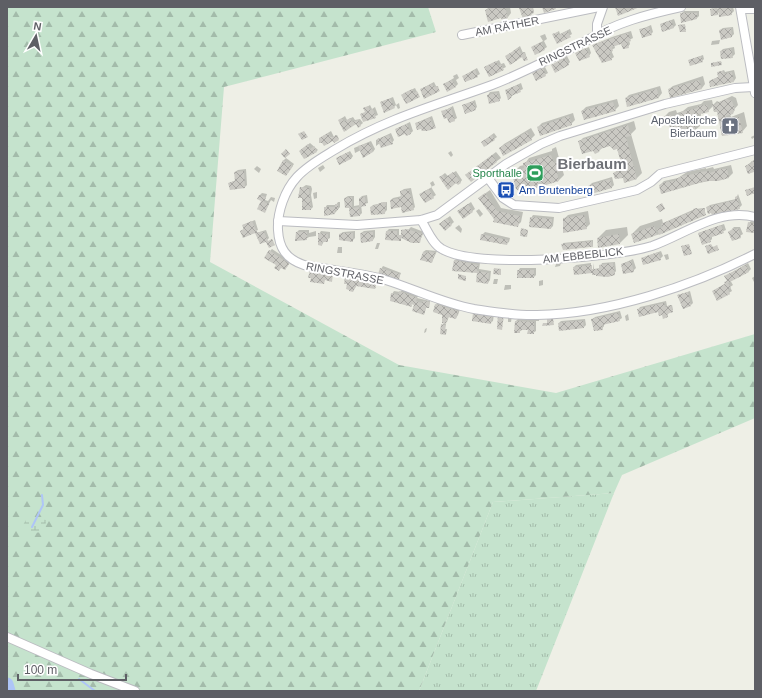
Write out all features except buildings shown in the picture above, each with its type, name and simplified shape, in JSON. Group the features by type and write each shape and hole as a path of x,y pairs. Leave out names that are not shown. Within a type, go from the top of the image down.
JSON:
{"street":[{"name":"AM RÄTHER","path":"462,35 599,7"},
{"path":"597,34 597,24 603,7"},
{"name":"RINGSTRASSE","path":"681,7 640,17 597,34 586,41 494,84 390,120 344,144 323,157 298,176 290,186 278,221 280,241 284,254 294,262 310,267 379,278 455,305 475,309 536,315 594,308 671,290 703,278 755,254"},
{"path":"278,221 357,225 421,220 437,215 506,164 526,152 560,136 665,104 735,88 754,90 740,8 755,9"},
{"path":"488,178 503,198 514,205 559,208 637,190 651,182 660,174 755,150"},
{"name":"AM EBBEBLICK","path":"421,220 436,245 442,250 473,257 514,260 560,259 641,248 709,221 727,217 748,215 755,217"},
{"path":"7,637 91,674 135,691"}],"green space":[{"path":"7,7 428,7 436,32 224,87 210,262 399,365 556,393 755,334 755,418 622,475 614,493 493,502 419,691 7,691"},
{"path":"614,493 536,691 419,691 493,502"},
{"path":"26,520 46,520 45,532 31,533 20,530"}],"waterway":[{"path":"32,527 43,505 42,495"},
{"path":"79,679 95,691"},
{"path":"7,684 9,691"}],"place":[{"name":"Apostelkirche Bierbaum","path":"730,126"},
{"name":"Sporthalle","path":"535,173"},
{"name":"Am Brutenberg","path":"506,190"}],"district":[{"name":"Bierbaum","path":"592,164"}]}
